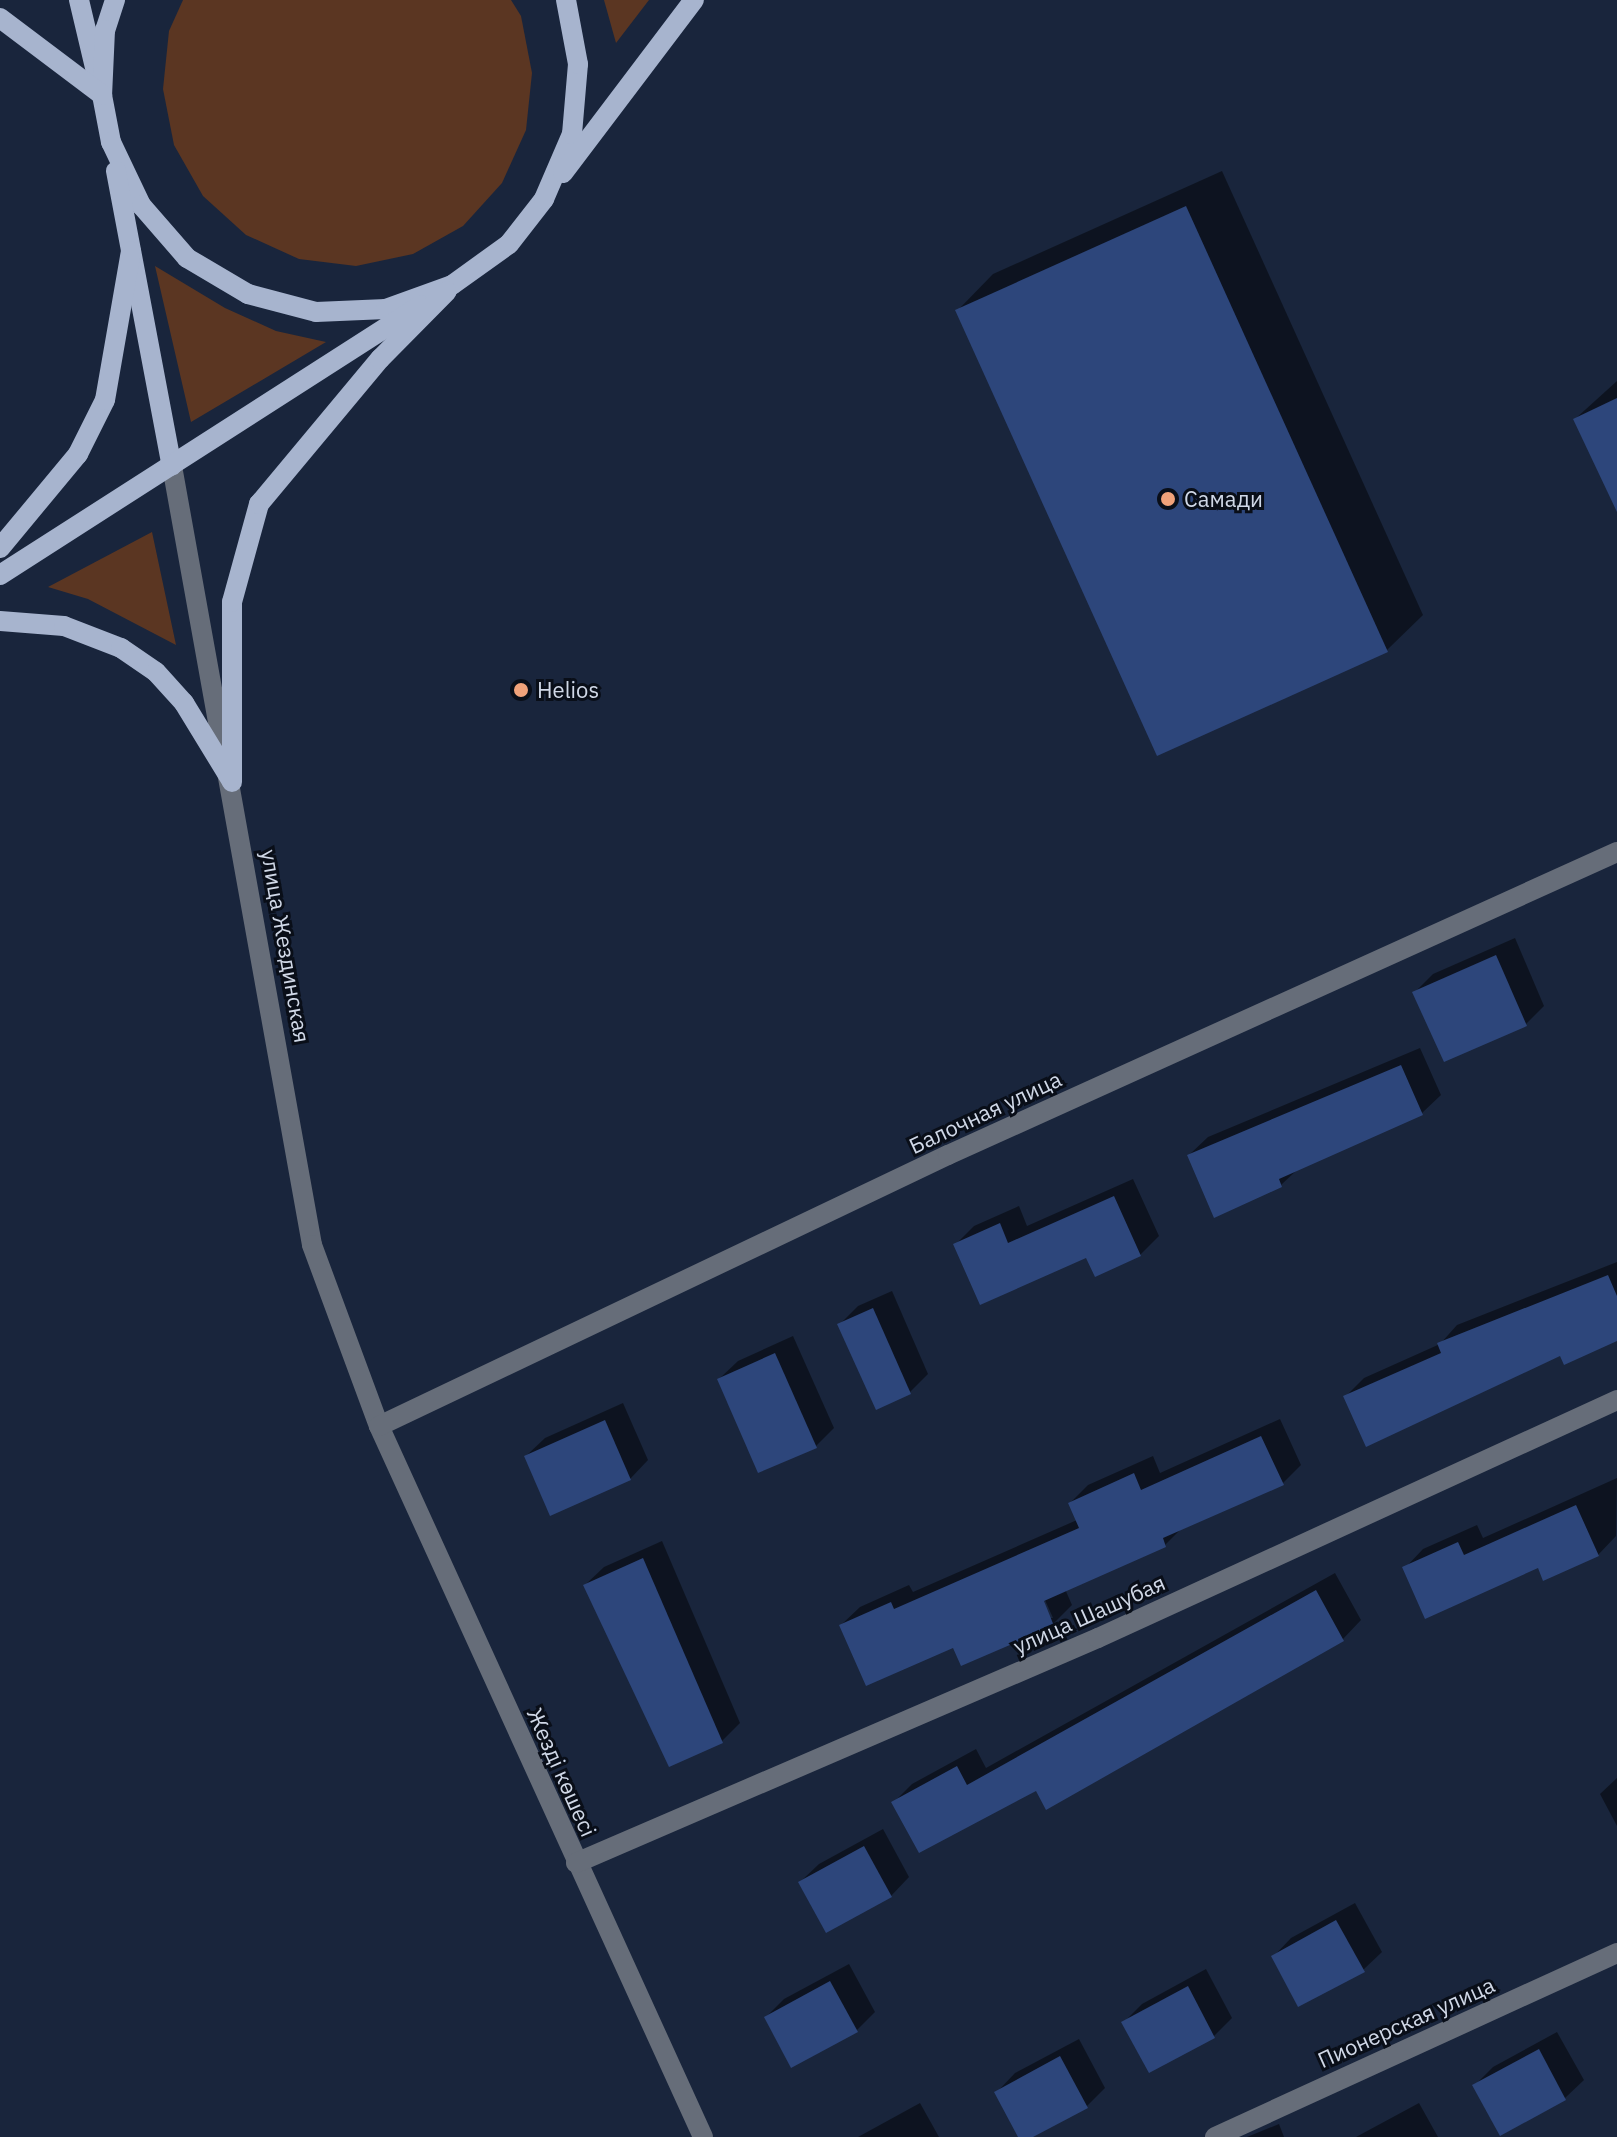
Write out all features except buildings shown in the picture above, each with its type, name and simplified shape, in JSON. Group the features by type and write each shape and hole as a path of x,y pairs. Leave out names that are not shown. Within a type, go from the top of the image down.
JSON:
{"main road":[{"path":"79,0 102,95 172,466"},
{"path":"102,95 105,30 115,0"},
{"path":"544,199 572,134 578,64 566,0"},
{"path":"0,575 452,285 509,244 694,0"},
{"path":"0,18 102,95"},
{"path":"111,142 141,205 187,258 248,294 316,312 386,309 452,285"},
{"path":"0,548 78,454 105,400 131,251"},
{"path":"232,782 232,602 259,504 380,359 452,285"},
{"path":"0,621 64,626 121,648 156,672 184,703 232,782"}],"street":[{"name":"улица Жездинская","path":"172,466 232,782 312,1245 379,1426"},
{"name":"Балочная улица","path":"379,1426 948,1155 1617,852"},
{"name":"улица Шашубая","path":"576,1863 1098,1638 1617,1400"},
{"name":"Жезді көшесі","path":"379,1426 703,2137"},
{"name":"Пионерская улица","path":"1215,2137 1617,1953"}],"shaded area":[{"path":"183,0 511,0 521,16 532,73 526,130 502,183 463,226 413,254 356,266 299,259 246,235 203,196 174,145 163,89 169,31"},
{"path":"604,0 649,0 616,43"},
{"path":"155,266 225,308 276,331 326,342 191,422"},
{"path":"152,532 176,645 88,599 48,587"}],"place":[{"name":"Самади","path":"1168,499"},
{"name":"Helios","path":"521,690"}]}
